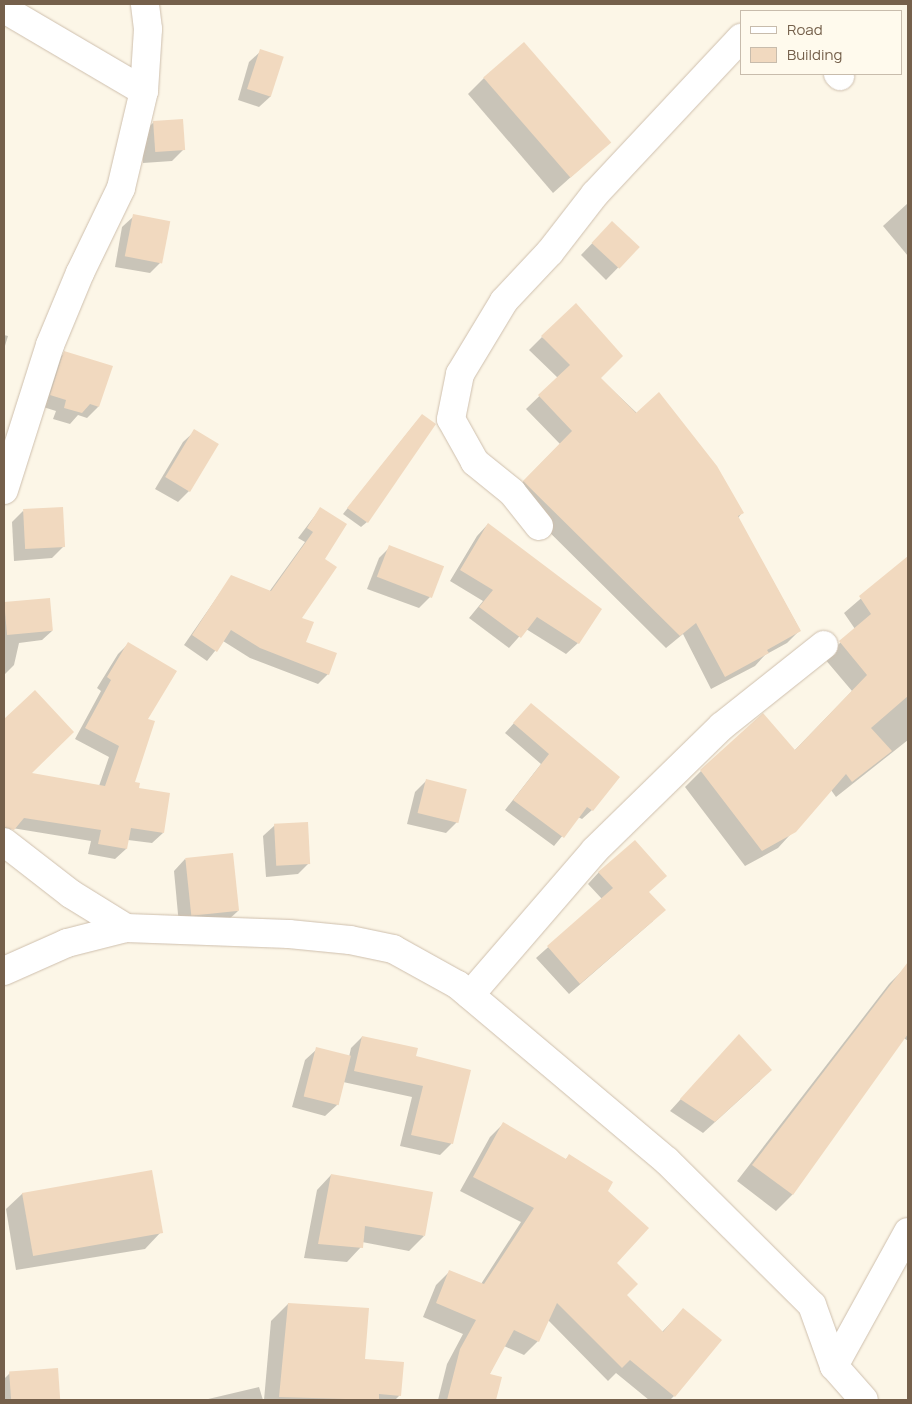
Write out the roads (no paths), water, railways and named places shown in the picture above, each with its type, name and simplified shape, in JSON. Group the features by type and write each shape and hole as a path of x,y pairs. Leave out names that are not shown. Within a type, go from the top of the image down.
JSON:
{"street":[{"path":"4,490 50,345 121,188 144,91 148,29 145,4"},
{"path":"4,8 144,91"},
{"path":"539,526 512,492 475,462 452,419 460,374 504,301 550,252 595,194 740,39"},
{"path":"470,995 595,850 722,726 824,645"},
{"path":"4,842 71,894 126,928"},
{"path":"4,971 67,943 126,928 289,934 350,940 394,949 470,995 667,1161 812,1305 834,1366 864,1400"},
{"path":"834,1366 908,1232"}]}
